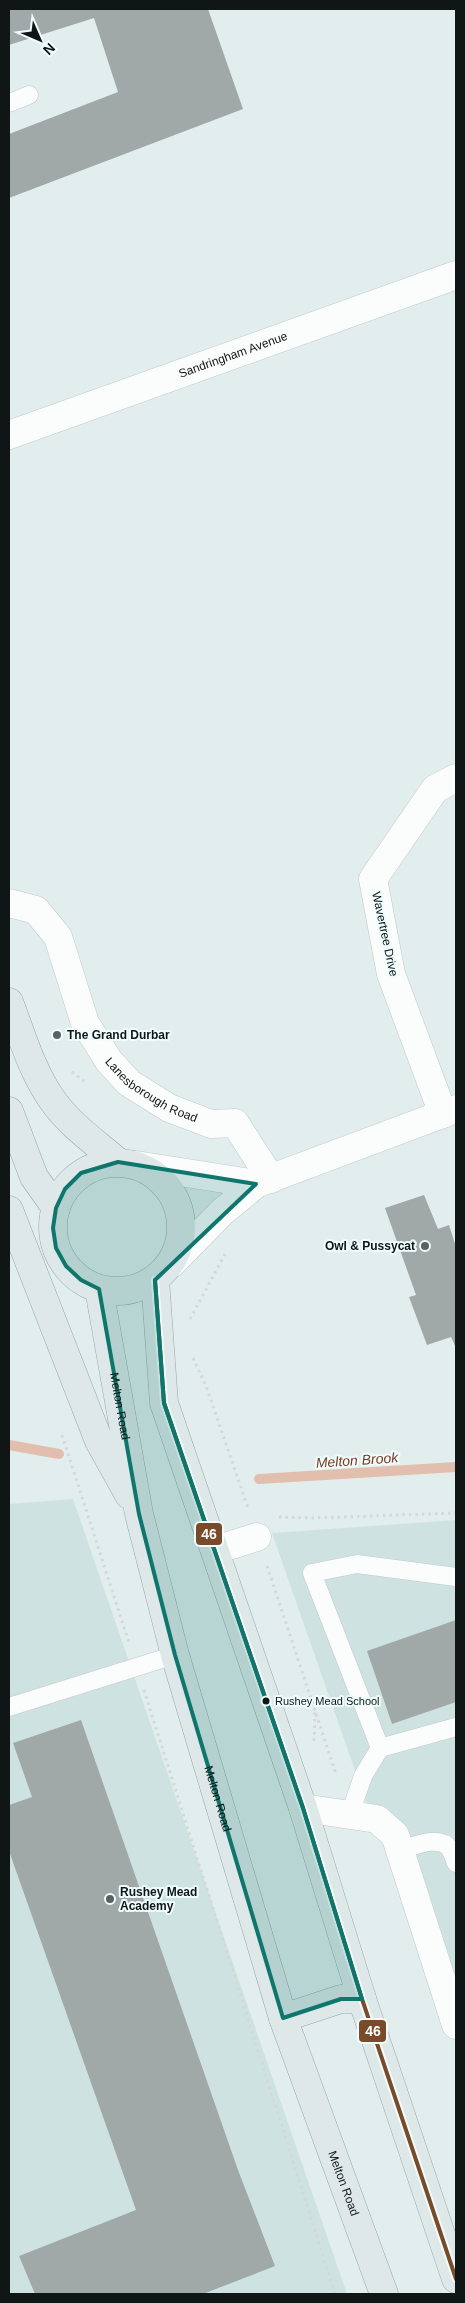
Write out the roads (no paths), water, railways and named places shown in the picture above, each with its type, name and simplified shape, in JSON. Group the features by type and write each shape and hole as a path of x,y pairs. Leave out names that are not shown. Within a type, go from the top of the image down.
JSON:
{"main road":[{"path":"9,1002 37,1074 53,1101 67,1117 127,1164 153,1173 167,1185 176,1200 182,1222 180,1244 163,1272 137,1288 124,1291 99,1289 81,1280 66,1266 60,1254 53,1228 56,1208 65,1190 81,1173 98,1166 127,1164"},
{"path":"9,1111 34,1177 56,1208"},
{"path":"9,1210 99,1441 139,1514"},
{"path":"163,1272 164,1403 303,1808 362,1999 456,2279"},
{"name":"Melton Road","path":"99,1289 139,1514 175,1655 283,2018 384,2294"},
{"path":"283,2018 341,1999 362,1999"}],"street":[{"name":"Sandringham Avenue","path":"9,435 456,275"},
{"name":"Wavertree Drive","path":"449,1112 392,974 373,880 435,789 456,778"},
{"name":"Lanesborough Road","path":"9,903 36,910 58,937 85,1023 109,1061 129,1084 170,1108 211,1124 235,1123 264,1181"},
{"path":"163,1272 222,1212 264,1181 449,1112"},
{"path":"127,1164 264,1181"},
{"path":"215,1550 257,1537"},
{"path":"303,1808 377,1819 395,1835 448,1976 456,2025"}],"lane":[{"path":"9,103 29,95"},
{"path":"380,1748 312,1573 357,1564 456,1577"},
{"path":"9,1707 175,1655"},
{"path":"350,1814 363,1776 380,1748 456,1728"},
{"path":"401,1850 429,1842 442,1843 449,1847 456,1863"}],"waterway":[{"name":"Melton Brook","path":"9,1445 59,1454"},
{"name":"Melton Brook","path":"259,1479 456,1467"}],"place":[{"name":"The Grand Durbar","path":"57,1035"},
{"name":"Owl & Pussycat","path":"425,1246"},
{"name":"Rushey Mead School","path":"266,1701"},
{"name":"Rushey Mead Academy","path":"110,1899"}]}
